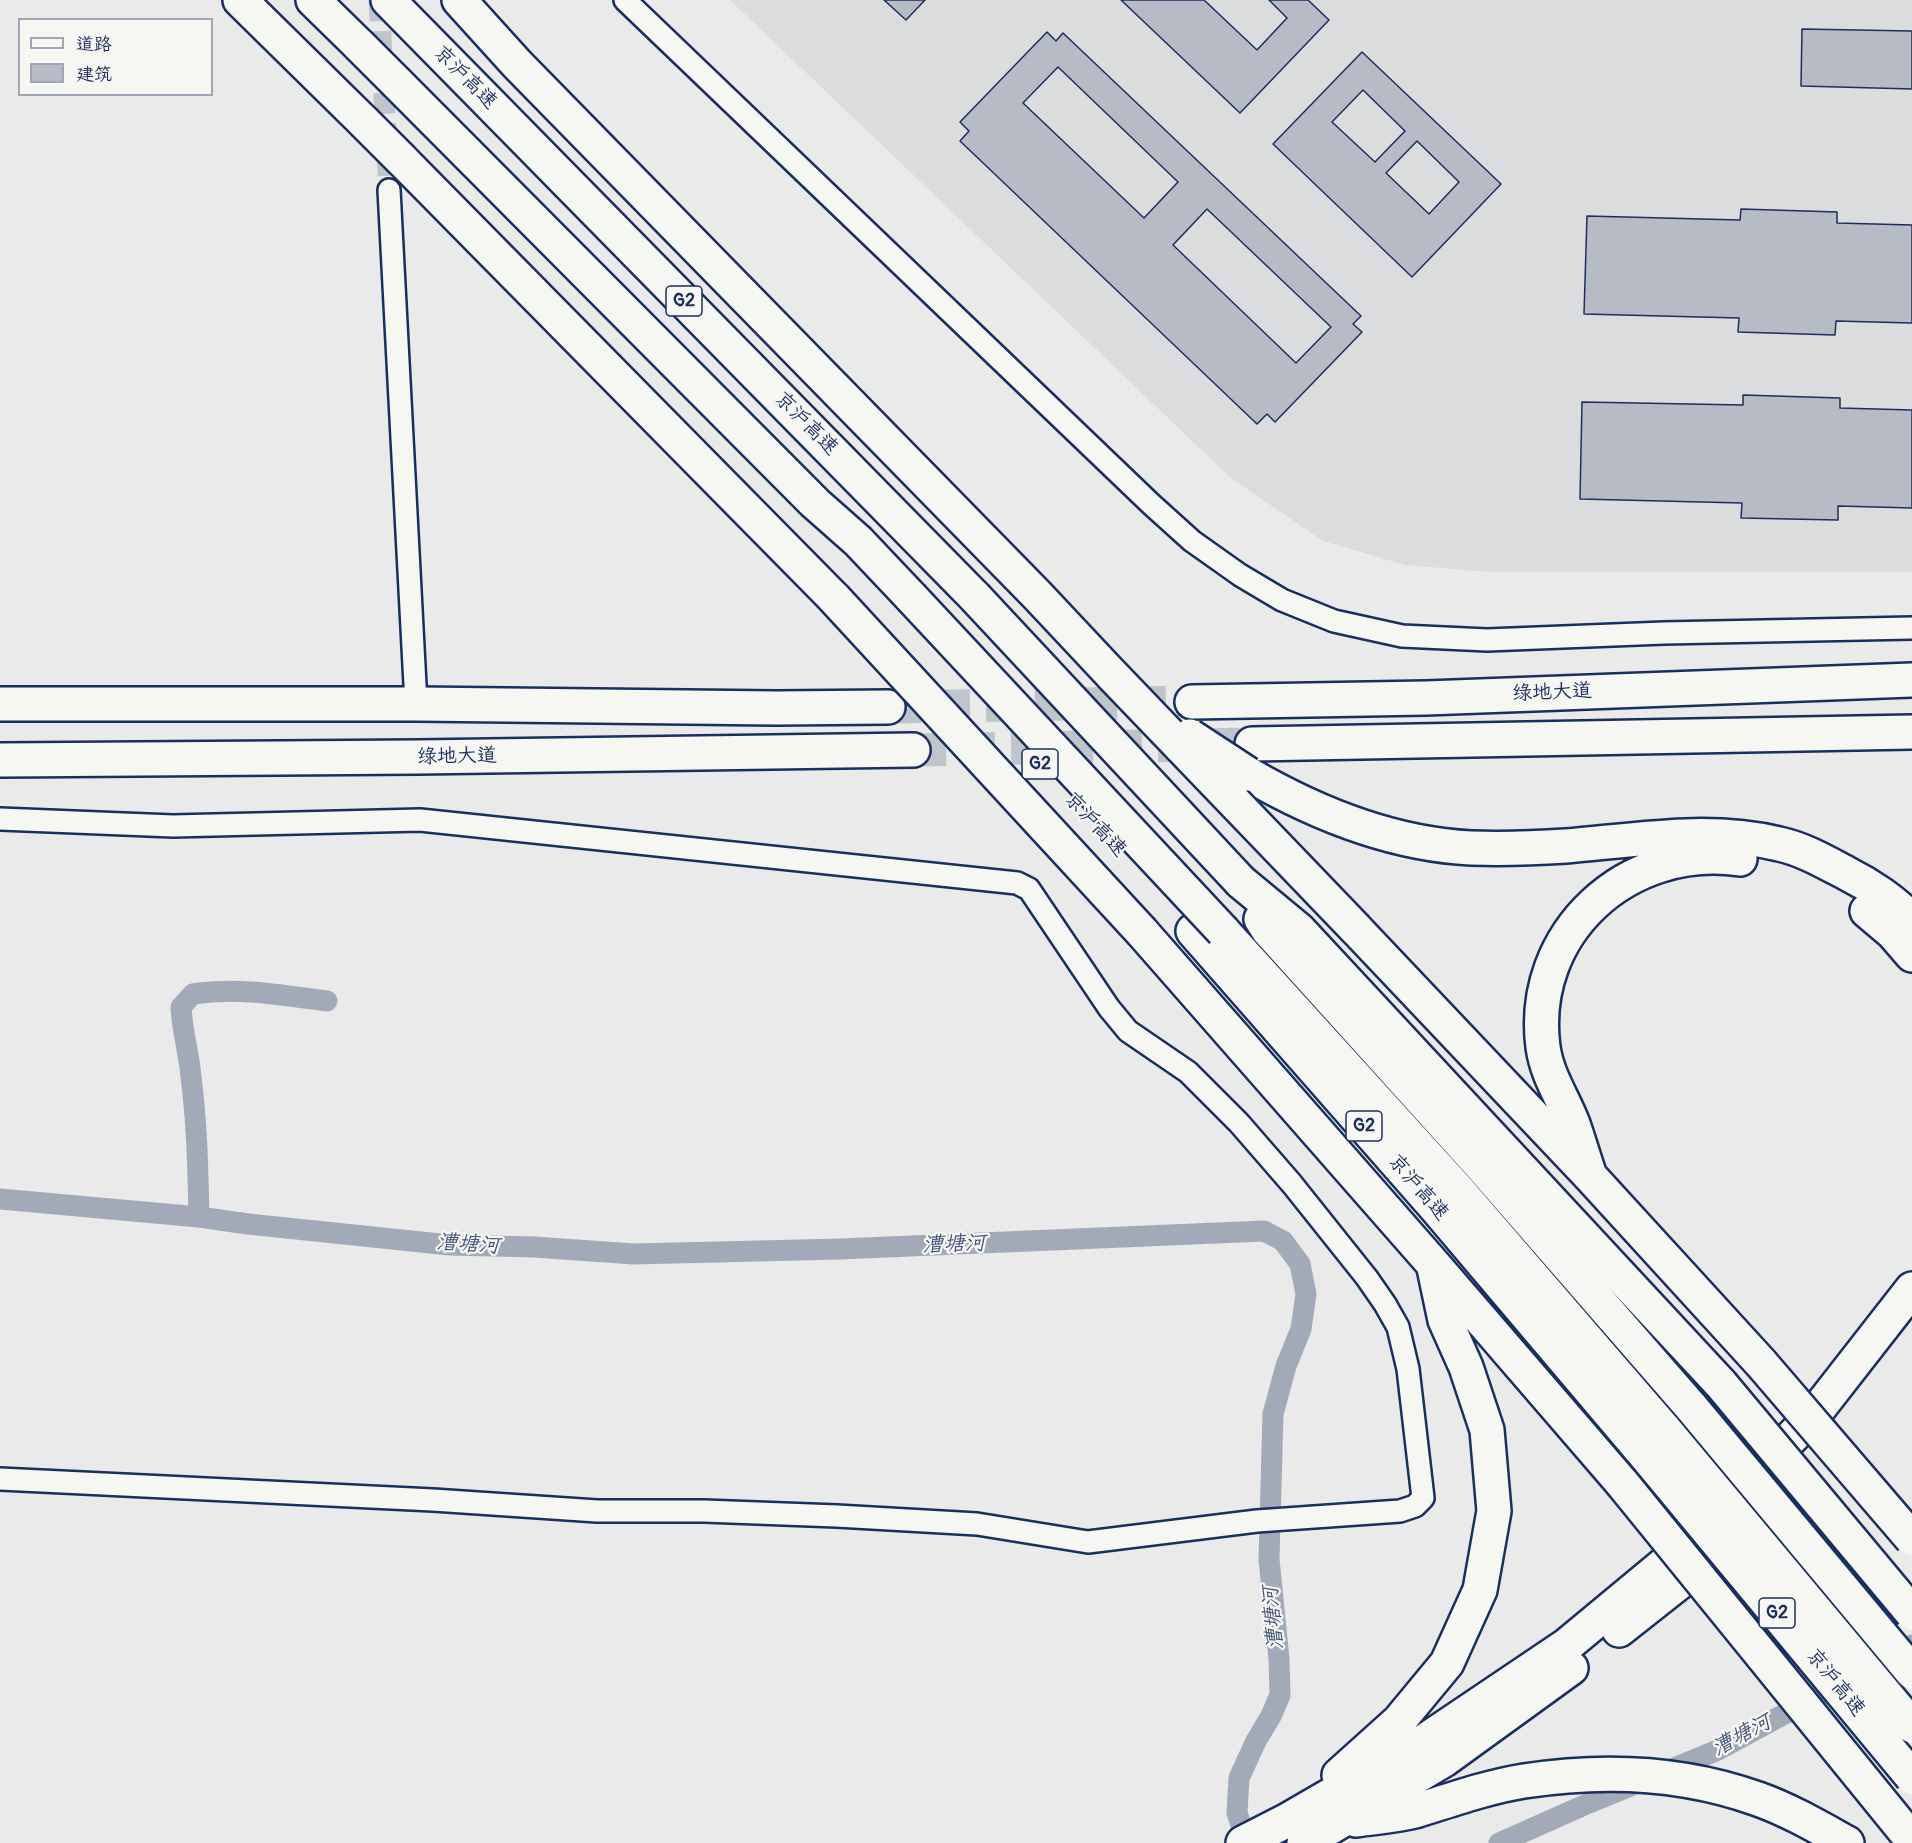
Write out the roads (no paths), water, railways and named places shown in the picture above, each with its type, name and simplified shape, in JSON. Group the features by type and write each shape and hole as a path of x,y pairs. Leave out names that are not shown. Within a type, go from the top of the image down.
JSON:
{"main road":[{"path":"240,0 402,160 834,598 1142,932 1434,1264 1622,1484 1912,1840"},
{"name":"京沪高速","path":"313,0 815,503 858,541 899,597 1208,931 1458,1190 1912,1777"},
{"path":"459,0 517,64 1037,595 1590,1176 1761,1364 1912,1539"},
{"name":"京沪高速","path":"391,3 975,597 1241,882 1483,1168 1692,1408 1912,1672"},
{"path":"1113,676 1198,743 1234,765 1303,803 1386,834 1426,843 1470,848 1564,846 1688,835 1730,837 1780,844 1822,860 1865,883 1912,921"},
{"name":"绿地大道","path":"1192,702 1437,698 1912,680"},
{"path":"0,704 888,707"},
{"path":"1252,744 1912,732"},
{"name":"绿地大道","path":"0,760 914,750"},
{"path":"1590,1176 1573,1123 1553,1083 1544,1049 1541,1016 1548,978 1562,945 1579,917 1608,891 1639,873 1669,862 1702,858 1737,859 1767,864 1800,874 1829,887 1857,904 1893,933 1912,956"},
{"name":"京沪高速","path":"1283,930 1505,1149 1721,1384 1912,1613"},
{"path":"1295,1832 1399,1721 1447,1663 1480,1590 1494,1511 1487,1430 1466,1367 1445,1320 1434,1264"},
{"path":"1295,1832 1557,1651 1690,1543 1816,1412 1912,1289"},
{"path":"1340,1823 1444,1760 1577,1664 1709,1559 1832,1424 1912,1322"},
{"name":"京沪高速","path":"1653,1440 1912,1726"},
{"path":"1243,1843 1413,1811 1464,1795 1523,1781 1584,1774 1647,1775 1703,1784 1757,1799 1805,1819 1847,1843"}],"street":[{"path":"624,0 1151,504 1192,541 1240,575 1282,600 1334,621 1402,636 1486,639 1912,628"},
{"path":"389,190 416,704"},
{"path":"0,819 173,826 420,820 1017,883 1029,889 1109,1008 1128,1031 1188,1072 1239,1123 1292,1184 1385,1304 1398,1327 1408,1369 1423,1498 1415,1506 1400,1511 1257,1521 1088,1542 977,1524 704,1511 597,1511 409,1499 0,1479"}],"waterway":[{"path":"199,1217 195,1112 181,1007 193,994 227,991 327,1001"},
{"name":"漕塘河","path":"0,1199 199,1217 450,1245 534,1247 634,1254 840,1249 1264,1231 1283,1241 1300,1264 1306,1294 1301,1329 1286,1366 1273,1414 1269,1559 1279,1659 1280,1695 1239,1778 1237,1813 1247,1843"},
{"name":"漕塘河","path":"1499,1843 1718,1750 1912,1645"}],"tunnel":[{"path":"379,0 389,190"},
{"path":"888,707 1192,702"},
{"path":"913,750 1252,744"}]}
